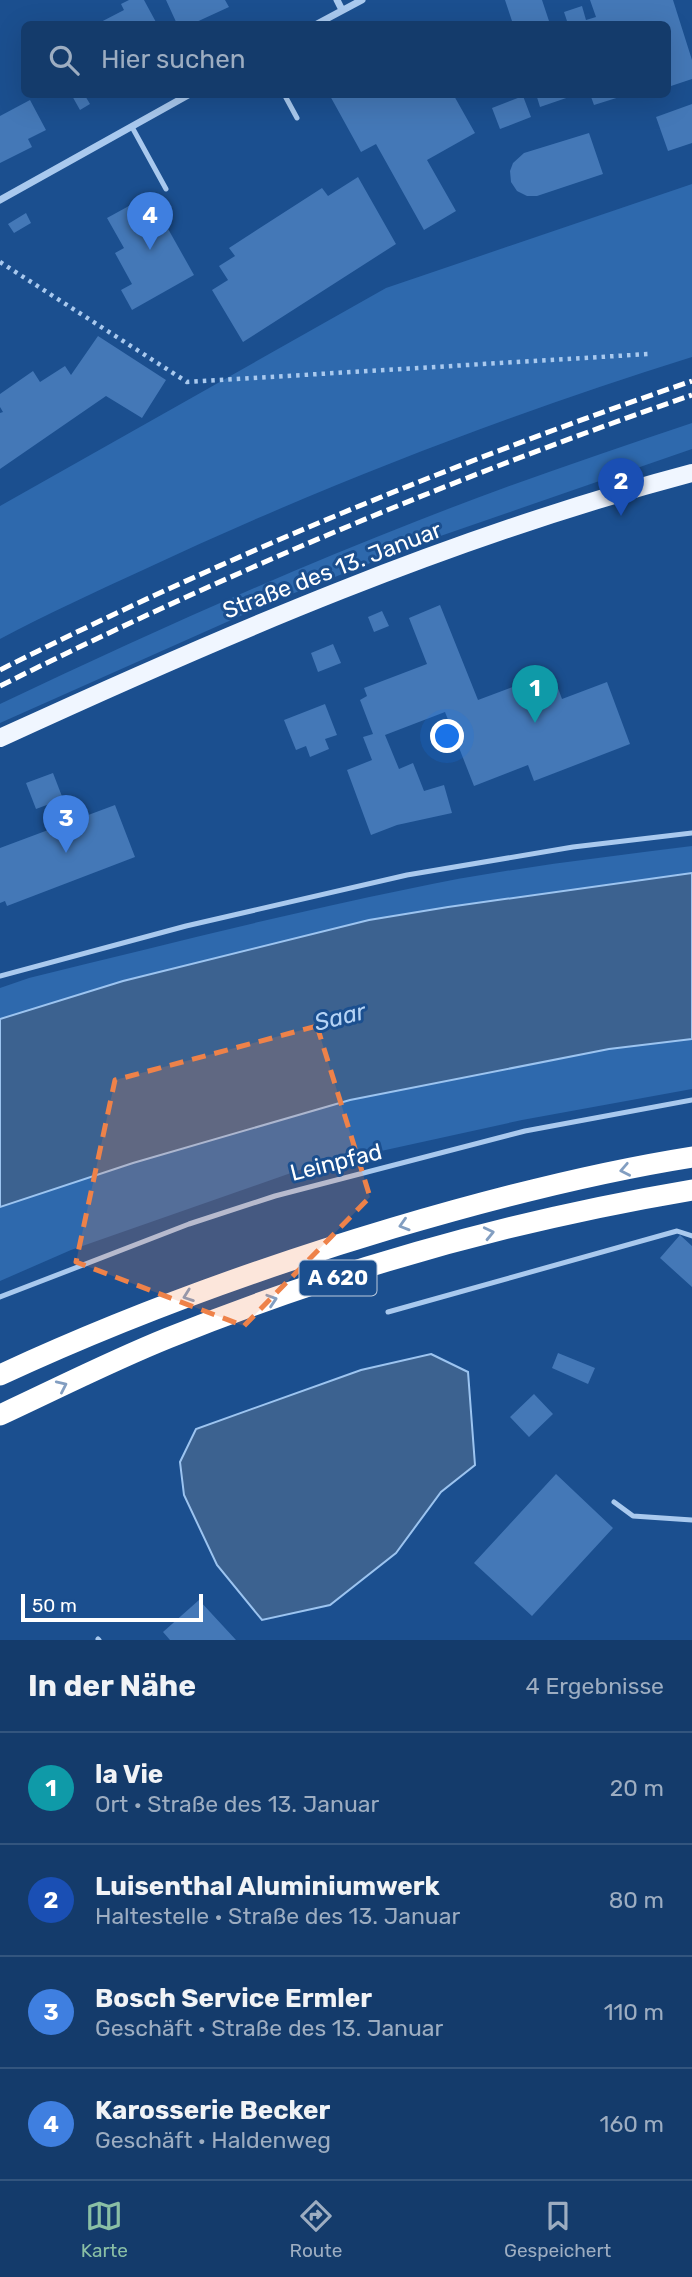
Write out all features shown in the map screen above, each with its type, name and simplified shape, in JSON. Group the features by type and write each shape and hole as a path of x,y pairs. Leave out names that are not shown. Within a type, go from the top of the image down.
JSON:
{"highway":[{"name":"A 620","path":"0,1375 155,1309 245,1275 347,1242 554,1184 692,1157"},
{"name":"A 620","path":"0,1415 167,1339 364,1270 467,1238 569,1214 692,1190"}],"main road":[{"name":"Straße des 13. Januar","path":"0,738 329,595 584,503 692,473"}],"street":[{"path":"337,0 342,10"},
{"path":"322,21 362,0"},
{"path":"0,200 183,98"}],"lane":[{"path":"286,98 297,118"},
{"path":"132,127 166,188"},
{"path":"0,976 186,926 407,875 573,847 692,833"},
{"name":"Leinpfad","path":"0,1297 189,1224 275,1196 525,1131 692,1100"},
{"path":"388,1312 677,1231 692,1236"},
{"path":"614,1502 634,1516 692,1520"}],"path":[{"path":"0,262 187,382 649,354"}],"highlighted area":[{"path":"317,1026 370,1197 244,1326 76,1262 115,1080"}],"shaded area":[{"path":"692,184 692,357 552,403 346,481 210,539 0,639 0,506 386,288"},
{"path":"692,423 692,449 426,541 274,601 0,723 0,704 259,586 451,508"},
{"path":"692,846 692,873 369,920 123,981 0,1019 0,988 29,978 265,920 443,882 549,864"},
{"path":"692,1039 692,1089 522,1120 308,1167 71,1250 0,1281 0,1207 133,1163 351,1100 609,1049"}],"water":[{"name":"Saar","path":"692,873 692,1039 609,1049 350,1100 133,1163 0,1207 0,1019 123,981 369,920"},
{"path":"431,1354 468,1372 475,1465 441,1492 396,1553 330,1605 262,1620 217,1565 184,1495 180,1462 196,1429 361,1370"}],"building":[{"path":"129,0 144,0 155,21 103,21 124,10 121,4"},
{"path":"166,0 225,0 229,7 199,21 176,21"},
{"path":"505,0 542,0 549,21 512,21"},
{"path":"590,0 673,0 692,60 692,79 671,86 671,21 567,21 564,12 582,6 586,20 596,17"},
{"path":"73,98 86,98 90,104 80,110"},
{"path":"331,98 455,98 475,133 427,160 456,211 424,230 376,144 361,152"},
{"path":"524,98 531,117 500,129 492,108"},
{"path":"537,98 566,98 540,107"},
{"path":"591,98 616,98 594,105"},
{"path":"30,100 46,130 28,139 32,147 0,163 0,116"},
{"path":"692,104 692,143 668,151 656,117"},
{"path":"589,133 603,174 537,196 527,196 517,191 511,182 510,171 513,163 524,153"},
{"path":"358,177 396,244 243,342 212,290 228,280 219,266 235,256 229,248 322,188 328,196"},
{"path":"149,195 194,275 132,310 121,290 132,284 115,253 124,248 107,218"},
{"path":"26,213 31,223 14,233 8,224"},
{"path":"98,336 166,380 142,418 106,396 0,469 0,413 3,412 0,407 0,394 33,371 40,382 65,366 71,375"},
{"path":"440,605 478,700 552,672 562,699 607,682 630,744 534,781 528,765 474,786 445,712 385,735 399,769 413,763 424,791 444,785 452,813 397,825 371,835 347,770 372,760 363,737 373,734 360,700 367,696 364,688 427,664 409,618"},
{"path":"382,611 389,626 374,632 368,617"},
{"path":"333,644 341,663 318,672 311,653"},
{"path":"325,704 337,735 325,739 329,749 310,757 306,746 296,750 284,720"},
{"path":"53,773 63,799 36,809 26,783"},
{"path":"115,805 135,857 7,906 5,901 0,903 0,848"},
{"path":"680,1235 692,1246 692,1287 660,1258"},
{"path":"558,1353 595,1368 588,1384 552,1368"},
{"path":"534,1394 553,1414 529,1437 510,1417"},
{"path":"556,1474 613,1528 532,1616 474,1563"},
{"path":"199,1600 236,1640 170,1640 163,1632"}],"railway":[{"path":"0,670 169,589 341,514 515,444 692,381"},
{"path":"0,686 169,605 341,529 515,459 692,395"}],"place":[{"name":"Karosserie Becker","path":"150,250"},
{"name":"Luisenthal Aluminiumwerk","path":"621,516"},
{"name":"la Vie","path":"535,723"},
{"name":"Bosch Service Ermler","path":"66,853"}]}
